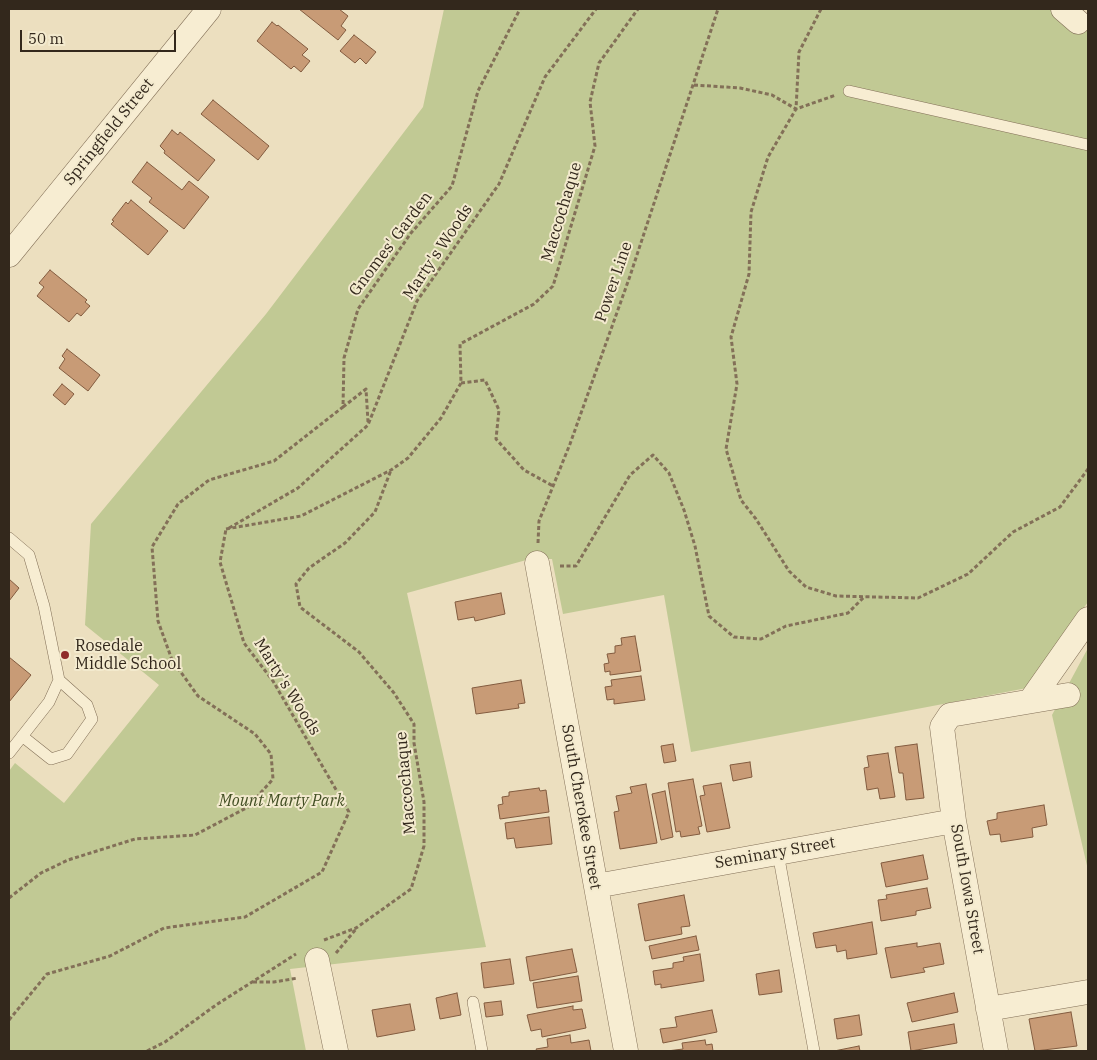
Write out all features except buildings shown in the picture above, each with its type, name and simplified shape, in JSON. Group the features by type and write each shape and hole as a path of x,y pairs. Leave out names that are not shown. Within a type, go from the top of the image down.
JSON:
{"street":[{"name":"Springfield Street","path":"9,255 209,9"},
{"name":"South Cherokee Street","path":"537,563 626,1051"},
{"path":"1031,700 1088,619"},
{"path":"1031,700 1068,695"},
{"name":"South Iowa Street","path":"996,1051 954,821 942,727 950,715 1031,700"},
{"name":"Seminary Street","path":"596,886 954,821"},
{"path":"311,951 336,1051"},
{"path":"988,1010 1088,992"}],"lane":[{"path":"849,91 1088,145"},
{"path":"9,538 29,555 44,606 59,680 50,702 9,753"},
{"path":"22,736 51,759 67,754 92,720 87,705 59,680"},
{"path":"778,853 814,1051"},
{"path":"474,1002 482,1051"}],"path":[{"name":"Gnomes' Garden","path":"343,407 344,358 358,309 410,233 452,186 478,91 520,9"},
{"name":"Marty's Woods","path":"9,1020 47,974 110,956 164,928 245,917 322,872 349,812 273,681 244,643 220,562 226,529 298,488 368,426 417,301 499,184 545,77 596,9"},
{"name":"Maccochaque","path":"461,383 460,344 534,304 553,286 595,146 590,102 598,63 638,9"},
{"name":"Power Line","path":"537,563 539,521 630,276 718,9"},
{"path":"821,9 798,52 796,109 768,157 751,212 748,274 731,338 736,384 726,449 741,500 756,519 789,571 806,587 836,596 918,598 968,574 1013,532 1060,507 1088,469"},
{"path":"694,85 740,88 772,95 796,109 849,91"},
{"path":"226,529 301,516 391,470 408,458 441,418 461,383 485,380 499,410 496,439 524,470 553,486"},
{"path":"9,898 41,872 68,860 135,839 195,835 248,807 273,778 271,754 255,734 198,696 172,660 158,621 152,546 178,504 209,480 274,461 366,389 368,426"},
{"path":"537,563 576,566 630,475 653,455 669,473 684,510 695,546 709,616 734,637 761,639 786,626 848,613 866,596"},
{"name":"Maccochaque","path":"147,1051 165,1042 216,1005 311,951 356,928 411,888 424,846 424,802 414,743 414,724 394,693 359,652 300,607 296,584 309,568 345,543 374,512 391,470"}],"green space":[{"name":"Mount Marty Park","path":"444,9 1063,9 1088,21 1088,602 1027,688 691,752 664,595 563,614 552,559 530,559 407,593 486,947 290,969 306,1051 9,1051 9,771 15,763 64,803 159,685 85,625 91,524 266,314 423,107"},
{"path":"1088,648 1088,870 1052,715"}],"place":[{"name":"Rosedale Middle School","path":"65,655"}]}
